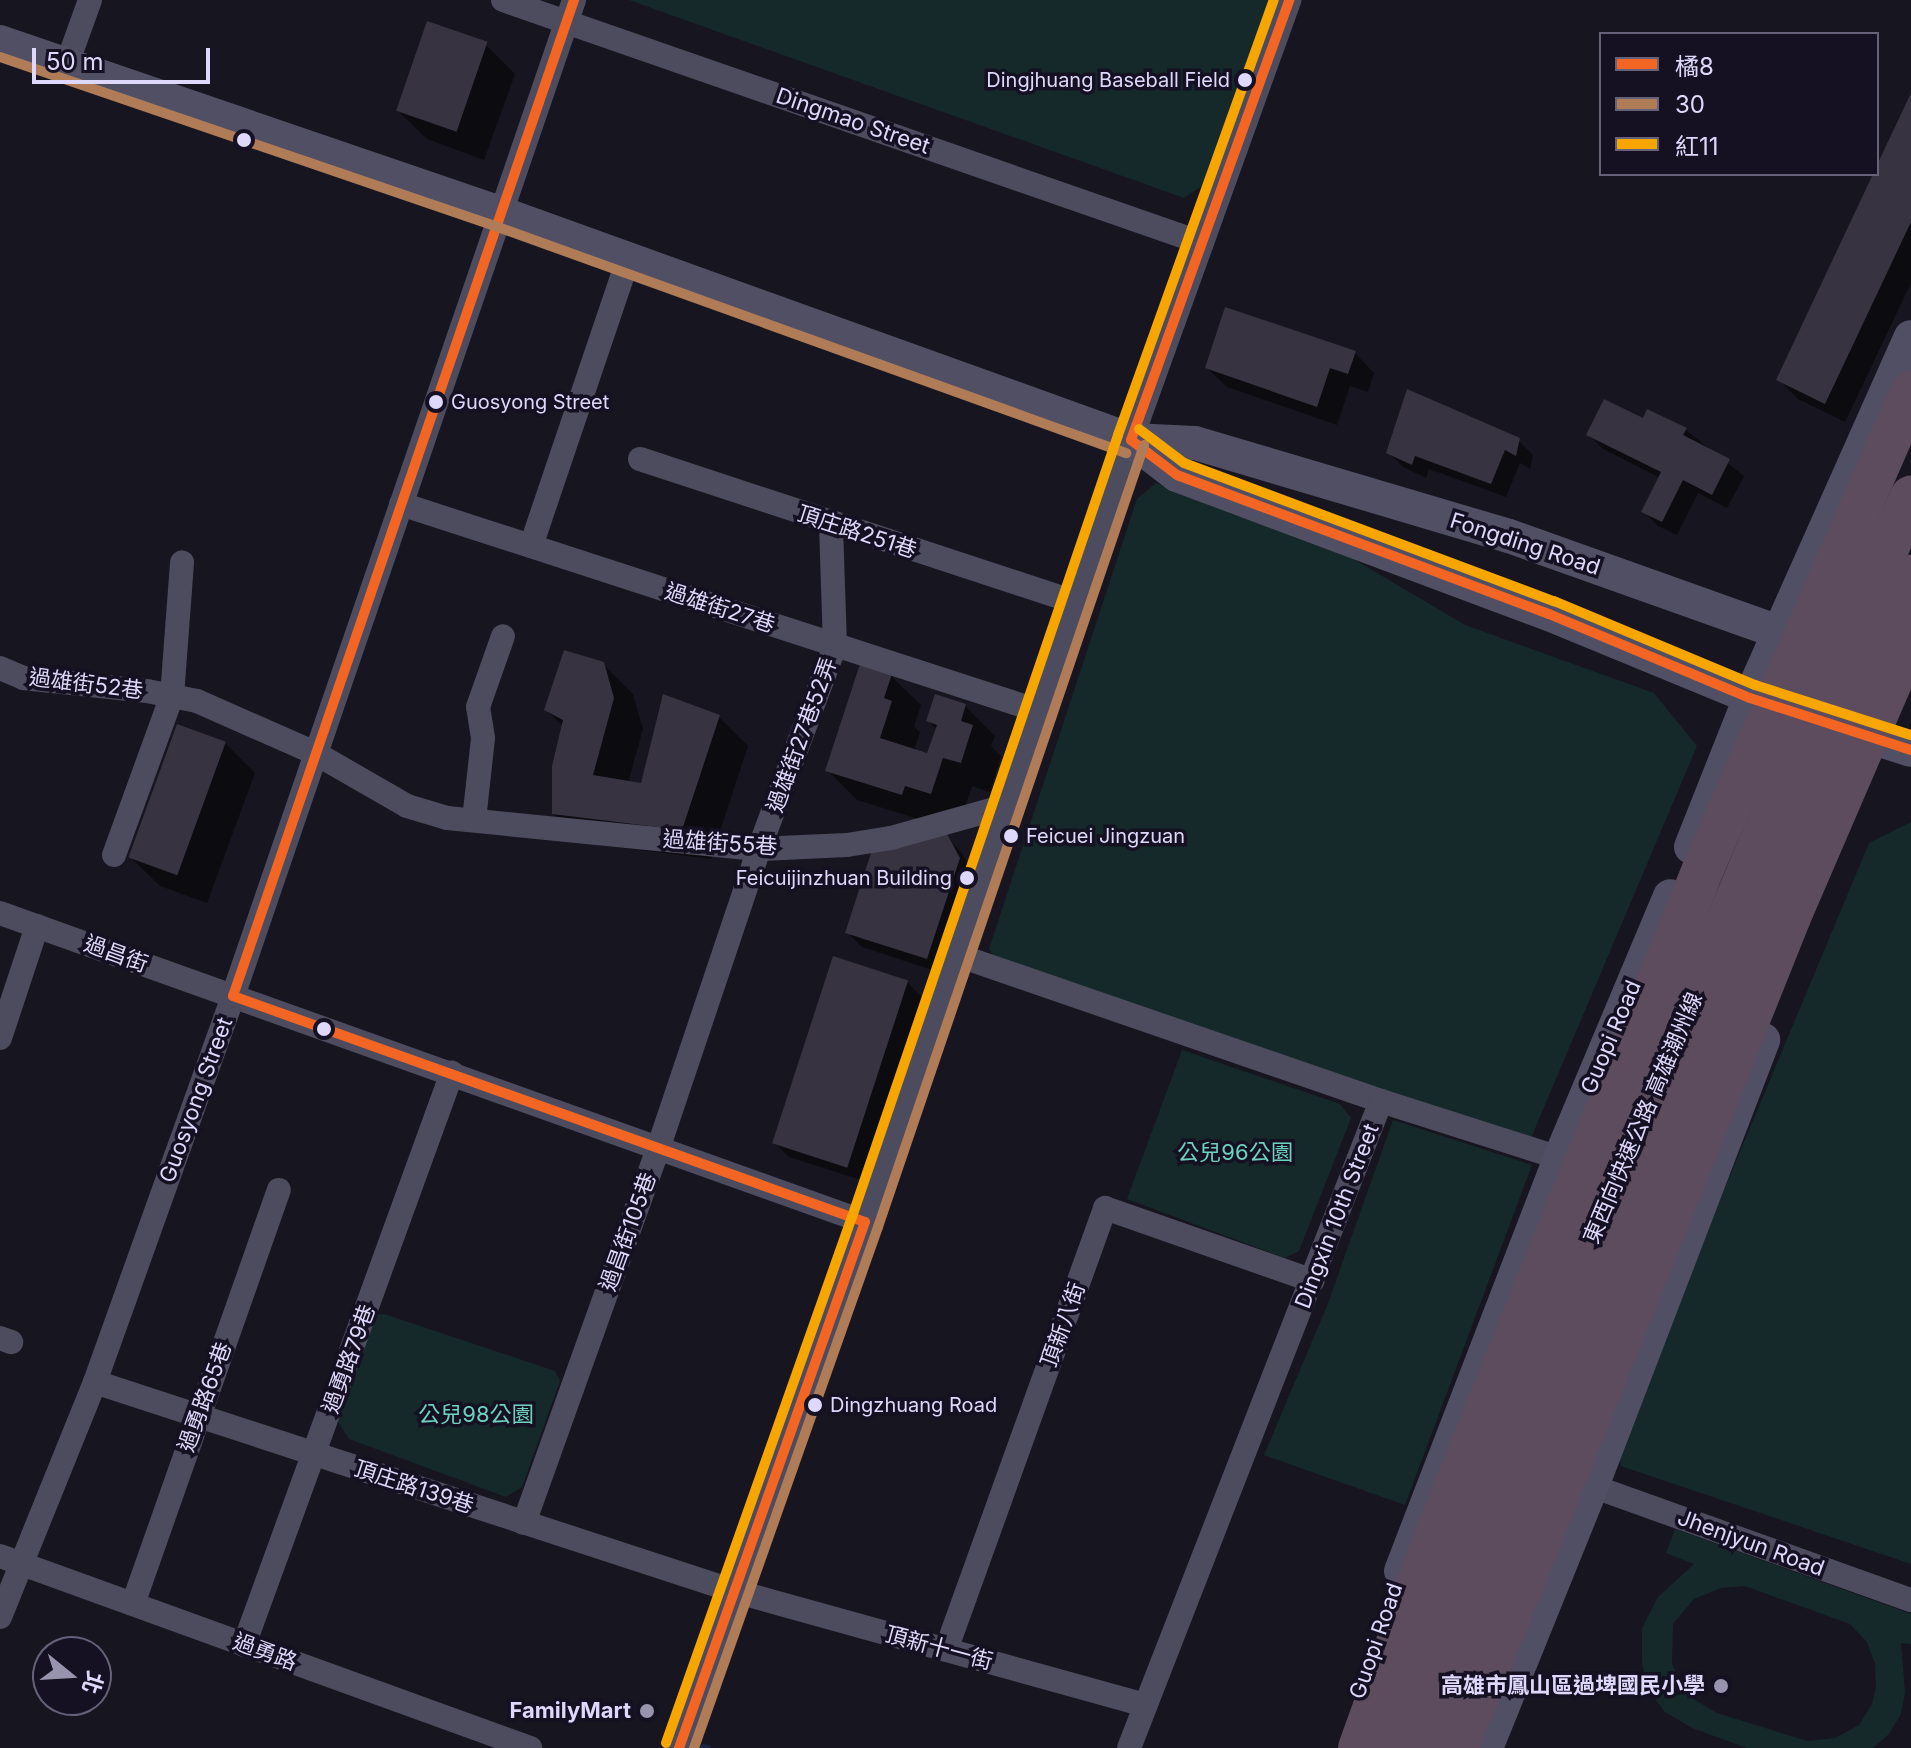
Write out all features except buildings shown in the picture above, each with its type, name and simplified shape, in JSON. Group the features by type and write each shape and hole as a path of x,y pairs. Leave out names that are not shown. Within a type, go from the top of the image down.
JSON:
{"highway":[{"path":"1359,1748 1436,1534 1703,869 1761,702 1790,635 1911,392"},
{"name":"東西向快速公路 高雄潮州線","path":"1398,1748 1569,1294 1834,668 1911,497"},
{"name":"東西向快速公路 高雄潮州線","path":"1432,1748 1600,1305 1911,576"},
{"path":"1457,1748 1790,917 1887,742 1907,666"}],"main road":[{"name":"Fongding Road","path":"0,42 500,213 1131,440 1195,443 1240,456 1509,536 1790,635 1907,666"},
{"path":"1790,635 1911,337"},
{"name":"Fongding Road","path":"1131,440 1177,475 1549,614 1761,702 1887,742"},
{"name":"Guopi Road","path":"1338,1748 1417,1524 1560,1158 1761,702"},
{"path":"1486,1748 1592,1486 1796,954 1887,742"}],"street":[{"path":"67,64 90,0"},
{"name":"Dingmao Street","path":"503,0 570,11 1202,243"},
{"path":"679,1748 865,1222 1131,440 1289,0"},
{"name":"Guosyong Street","path":"0,1617 11,1560 95,1382 233,996 570,11"},
{"path":"531,546 628,259"},
{"name":"頂庄路251巷","path":"640,459 1075,602"},
{"name":"過雄街27巷","path":"401,504 1039,711"},
{"name":"過雄街27巷52弄","path":"759,849 835,646 831,524"},
{"name":"過雄街52巷","path":"172,696 182,562"},
{"path":"474,820 483,738 478,707 503,636"},
{"name":"過雄街52巷","path":"0,668 23,678 197,701 315,753"},
{"path":"114,855 172,696"},
{"name":"過雄街55巷","path":"315,753 407,806 427,813 759,849 847,845 891,838 1009,805"},
{"name":"過昌街105巷","path":"524,1523 659,1146 759,849"},
{"name":"過昌街","path":"0,913 865,1222"},
{"path":"0,1038 37,926"},
{"name":"Dingxin 10th Street","path":"957,955 1381,1101 1129,1748"},
{"name":"過勇路79巷","path":"244,1645 452,1073"},
{"path":"1381,1101 1560,1158"},
{"name":"過勇路65巷","path":"133,1604 279,1190"},
{"name":"頂新八街","path":"946,1650 1105,1208 1313,1281"},
{"name":"頂庄路139巷","path":"95,1382 734,1591"},
{"name":"Jhenjyun Road","path":"1592,1486 1911,1600"},
{"name":"過勇路","path":"11,1560 530,1748"},
{"name":"頂新十一街","path":"734,1591 1145,1705"}],"green space":[{"path":"629,0 1271,0 1205,184 1184,198"},
{"path":"1156,483 1340,551 1465,625 1654,693 1697,746 1528,1145 1001,967 989,949 1137,499"},
{"path":"1911,822 1911,1564 1621,1466 1617,1446 1869,843"},
{"name":"公兒96公園","path":"1182,1050 1340,1104 1351,1118 1299,1251 1285,1258 1127,1199"},
{"path":"1393,1120 1532,1165 1405,1505 1264,1455 1327,1306"},
{"name":"公兒98公園","path":"384,1314 555,1371 560,1381 522,1487 506,1497 349,1439 337,1420 373,1315"},
{"path":"1675,1529 1911,1614 1911,1644 1901,1643 1905,1692 1901,1714 1889,1734 1873,1748 1747,1748 1692,1728 1665,1712 1648,1690 1642,1663 1642,1628 1658,1597 1694,1564 1666,1553","holes":["1745,1586 1850,1624 1867,1642 1875,1664 1876,1687 1872,1704 1859,1725 1835,1738 1807,1741 1717,1713 1687,1695 1672,1664 1673,1624 1694,1599 1721,1588"]}],"waterway":[{"path":"703,1747 707,1748"}],"transit line":[{"name":"橘8","path":"233,996 574,0"},
{"name":"紅11","path":"666,1743 852,1217 1118,435 1274,0"},
{"name":"橘8","path":"1131,440 1289,0"},
{"name":"30","path":"0,57 495,226 1126,453"},
{"name":"紅11","path":"1139,429 1184,463 1554,601 1755,685 1911,735"},
{"name":"橘8","path":"1131,440 1177,475 1549,614 1750,698 1911,750"},
{"name":"30","path":"694,1748 878,1227 1144,445"},
{"name":"橘8","path":"233,996 865,1222"},
{"name":"橘8","path":"679,1748 865,1222"}],"place":[{"name":"Dingjhuang Baseball Field","path":"1245,80"},
{"name":"Guosyong Street","path":"436,402"},
{"name":"Feicuei Jingzuan","path":"1011,836"},
{"name":"Feicuijinzhuan Building","path":"967,878"},
{"name":"Dingzhuang Road","path":"815,1405"},
{"name":"高雄市鳳山區過埤國民小學","path":"1721,1686"},
{"name":"FamilyMart","path":"647,1711"}]}
